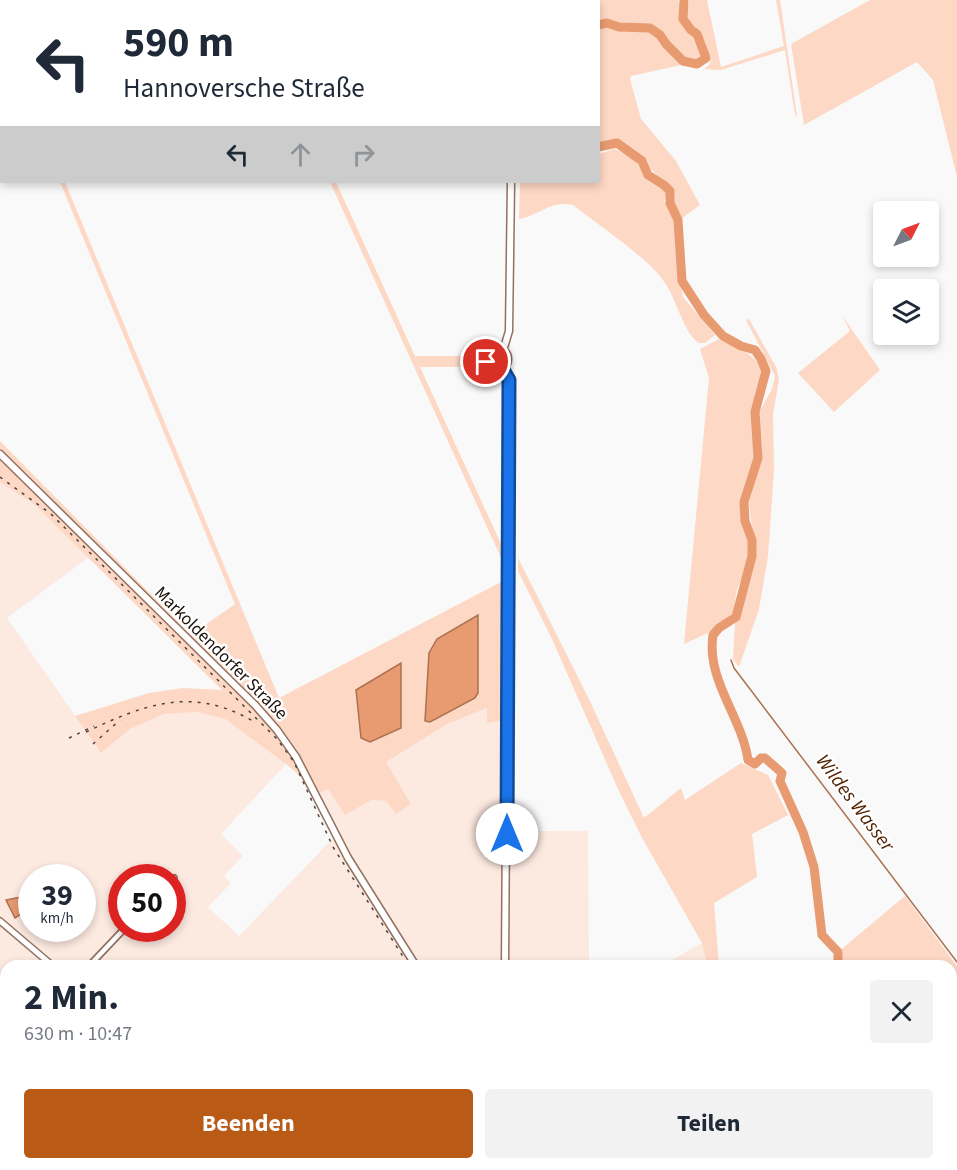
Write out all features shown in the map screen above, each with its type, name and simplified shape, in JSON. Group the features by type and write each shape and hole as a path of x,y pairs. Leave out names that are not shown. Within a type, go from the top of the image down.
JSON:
{"main road":[{"path":"503,351 496,349 490,351 486,360 492,369 502,368 507,361 503,351 509,331 511,183"},
{"path":"502,368 509,380 506,960"},
{"name":"Markoldendorfer Straße","path":"0,454 278,730 304,770 348,858 412,960"}],"street":[{"path":"0,921 46,960"},
{"path":"95,960 112,942"}],"shaded area":[{"path":"600,0 678,0 682,25 700,46 699,61 631,76 630,79 641,119 676,161 700,205 681,219 673,203 675,194 650,168 647,160 623,142 600,144"},
{"path":"689,0 707,0 721,67 784,46 776,0 780,0 797,116 785,50 721,70 704,69 710,64 711,57 706,52 700,31 691,25 687,15"},
{"path":"870,0 957,0 957,177 933,80 917,62 804,125 791,44"},
{"path":"614,149 629,155 643,173 658,183 667,194 664,201 675,220 676,256 683,297 715,335 705,343 699,343 689,332 669,290 658,274 636,253 573,205 552,206 519,219 520,183 600,183 600,154"},
{"path":"60,183 65,183 279,698 503,581 504,720 487,723 487,708 447,724 386,762 411,804 396,814 386,801 371,800 345,815 328,789 320,793 286,764 225,719 197,712 164,714 130,729 101,753 75,716 149,693 183,688 222,690 34,504 0,482 0,441 191,635 235,604","holes":["478,616 478,693 475,698 430,722 425,721 437,639"]},
{"path":"330,183 336,183 415,356 484,354 485,372 480,367 420,367 501,544 503,562"},
{"path":"841,314 880,370 834,412 798,373 850,331"},
{"path":"749,319 776,367 779,379 773,415 774,470 768,556 759,609 739,667 733,659 735,624 755,551 749,504 762,445 758,414 772,389 775,376 746,320"},
{"path":"719,339 755,359 763,371 751,410 755,454 740,509 741,520 750,543 749,563 737,589 733,613 710,632 684,644 709,378 700,349"},
{"path":"0,482 34,504 89,557 7,618 101,753 130,729 164,714 196,712 225,719 286,764 221,834 243,856 224,876 231,883 208,907 239,936 338,833 320,793 328,789 371,800 386,801 396,814 411,804 386,762 447,724 487,708 488,722 503,720 503,581 515,575 514,831 588,831 589,960 0,960"},
{"path":"518,558 587,695 644,818 681,788 685,800 741,763 768,775 788,815 752,834 757,877 714,903 719,960 706,960 702,943 641,836 552,639 518,571"},
{"path":"478,615 478,693 475,698 430,722 425,721 429,653 437,639"},
{"path":"401,663 401,728 370,742 361,738 356,690"},
{"path":"905,896 953,960 839,960 837,953"},
{"path":"18,898 18,916 15,918 6,900"},
{"path":"702,943 706,960 672,960"}],"waterway":[{"path":"600,25 607,23 619,27 650,28 660,35 683,61 697,64 706,58 697,34 683,19 684,0"},
{"path":"600,147 617,143 642,161 648,175 670,191 670,203 678,220 682,281 704,315 723,336 741,346 755,350 766,371 755,412 758,458 744,502 745,521 752,540 752,556 736,617 719,628 713,635 712,652 719,683 739,729 748,760 755,764 761,758 765,758 782,773 780,781 803,832 814,867 822,935 838,952 838,960"},
{"name":"Wildes Wasser","path":"731,660 734,668 955,960"}],"railway":[{"path":"0,477 51,514 277,739 294,762 333,847 405,960"},
{"path":"86,732 128,714 169,703 209,704 231,710 253,721"},
{"path":"93,744 120,720"},
{"path":"69,738 94,726"}],"route":[{"path":"486,362 494,370 502,368 509,380 507,834"}]}
